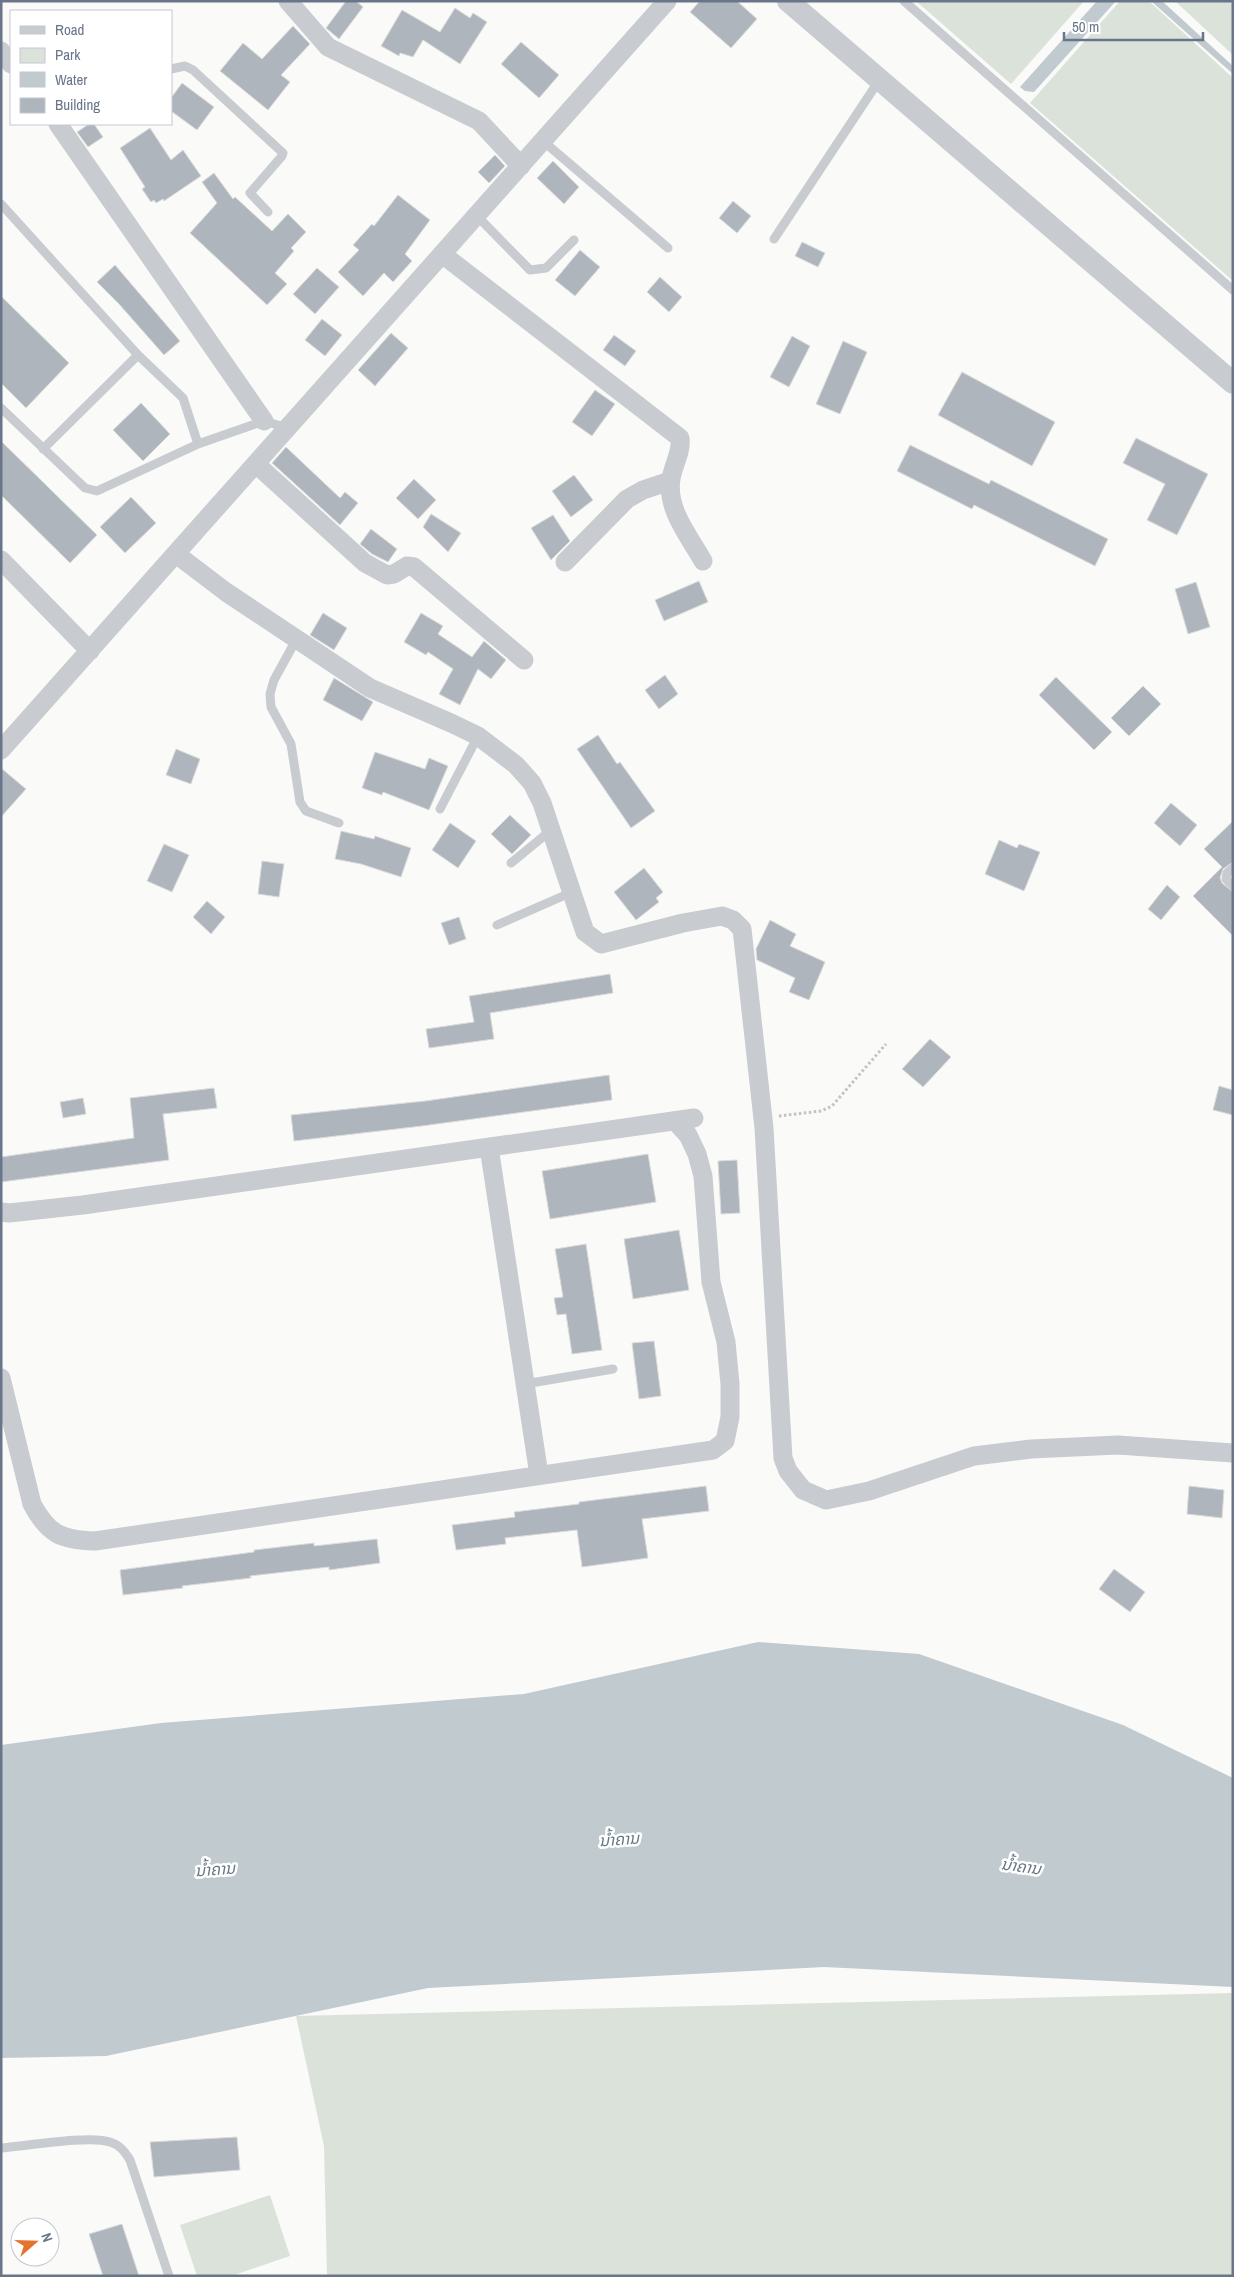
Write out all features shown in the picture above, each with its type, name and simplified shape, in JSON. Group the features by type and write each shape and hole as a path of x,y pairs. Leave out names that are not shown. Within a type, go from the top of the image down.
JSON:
{"street":[{"path":"288,1 328,47 479,121 521,166"},
{"path":"1,750 667,1"},
{"path":"788,1 1233,383"},
{"path":"1,51 10,63"},
{"path":"65,126 264,421"},
{"path":"442,254 680,438 681,447 670,481 669,493 673,508 702,561"},
{"path":"256,464 365,563 387,575 394,574 407,566 414,567 524,660"},
{"path":"565,562 627,499 648,488 670,481"},
{"path":"176,554 226,592 370,688 478,736 516,765 532,783 542,803 570,893 585,932 601,944 683,923 722,916 733,920 742,929 763,1118 783,1458 788,1471 803,1490 826,1500 869,1491 974,1456 1031,1449 1118,1444 1233,1453"},
{"path":"1,560 90,651"},
{"path":"1,1212 83,1205 694,1118"},
{"path":"1,1378 32,1504 41,1521 57,1535 74,1540 95,1541 713,1450 725,1441 730,1417 730,1384 726,1342 711,1282 703,1176 697,1154 688,1134 675,1121"},
{"path":"489,1148 539,1476"}],"lane":[{"path":"904,1 1233,290"},
{"path":"172,68 185,66 193,70 283,153 250,192 268,212"},
{"path":"774,239 880,80"},
{"path":"543,141 668,248"},
{"path":"1,204 138,355 183,398 198,444"},
{"path":"477,216 530,270 546,268 574,240"},
{"path":"43,449 138,355"},
{"path":"1,408 85,488 97,491 198,444 264,421 288,428"},
{"path":"296,640 274,680 270,694 271,707 290,744 300,802 306,811 339,823"},
{"path":"440,809 478,736"},
{"path":"511,863 550,831"},
{"path":"1233,868 1227,873 1226,879 1233,886"},
{"path":"497,925 570,893"},
{"path":"525,1384 613,1369"},
{"path":"1,2148 92,2139 110,2142 122,2148 130,2160 169,2276"}],"path":[{"path":"763,1118 827,1108 886,1044"}],"green space":[{"path":"916,1 1084,1 1011,84"},
{"path":"1120,1 1149,1 1233,78 1233,281 1030,103"},
{"path":"1175,1 1233,1 1233,55"},
{"path":"1233,1993 1233,2276 327,2276 324,2146 296,2016"},
{"path":"270,2195 290,2256 231,2276 197,2276 180,2225"}],"water":[{"path":"1097,1 1116,1 1034,92 1025,91 1020,87"},
{"path":"1151,1 1162,1 1233,66 1233,74"},
{"name":"ນ້ຳຄານ","path":"758,1642 919,1654 1123,1725 1233,1778 1233,1987 824,1967 428,1988 106,2056 1,2058 1,1745 161,1723 524,1694"}],"building":[{"path":"346,1 356,1 363,7 339,39 326,28"},
{"path":"700,1 737,1 757,19 731,48 690,12"},
{"path":"455,8 470,18 473,13 487,22 460,64 423,40 413,57 400,53 399,56 381,46 402,10 440,32"},
{"path":"293,26 310,44 281,75 290,82 268,110 220,71 243,43 262,59"},
{"path":"521,42 559,75 539,98 501,64"},
{"path":"182,83 214,107 197,130 172,112 172,97"},
{"path":"88,125 95,125 103,137 88,147 77,132"},
{"path":"150,128 171,160 183,150 201,176 164,201 163,199 156,203 154,200 151,202 142,189 145,187 120,148"},
{"path":"495,155 505,166 489,183 478,172"},
{"path":"553,161 579,187 564,204 537,178"},
{"path":"214,173 233,199 235,197 272,231 288,214 306,232 291,248 294,251 275,273 287,284 267,305 190,233 217,203 202,182"},
{"path":"398,195 430,220 405,254 412,261 393,282 384,273 363,296 338,272 359,250 353,245 372,224 374,226"},
{"path":"733,201 751,216 737,233 719,218"},
{"path":"802,242 825,253 818,267 795,256"},
{"path":"580,250 600,267 575,296 555,280"},
{"path":"115,265 180,341 164,355 97,282"},
{"path":"317,268 339,287 315,314 293,294"},
{"path":"660,277 682,297 669,312 647,292"},
{"path":"1,296 69,363 26,408 1,383"},
{"path":"322,319 342,335 325,356 305,340"},
{"path":"391,333 408,348 375,386 358,370"},
{"path":"614,335 636,351 625,366 603,350"},
{"path":"792,336 810,346 789,387 770,377"},
{"path":"843,341 867,352 840,414 816,404"},
{"path":"962,372 1055,422 1032,466 938,415"},
{"path":"595,390 615,404 592,436 572,422"},
{"path":"141,403 170,434 143,461 113,430"},
{"path":"1136,438 1208,474 1177,535 1147,520 1165,484 1123,463"},
{"path":"1,441 97,535 70,563 1,495"},
{"path":"910,445 989,484 991,480 1108,539 1095,566 974,505 972,509 897,471"},
{"path":"286,447 340,498 345,492 358,503 340,525 272,463"},
{"path":"574,475 593,500 571,517 552,491"},
{"path":"414,479 436,500 418,519 396,498"},
{"path":"131,497 156,523 125,553 100,527"},
{"path":"431,514 461,533 448,552 423,527"},
{"path":"553,515 570,541 551,560 531,528"},
{"path":"371,529 397,549 388,562 372,554 360,544"},
{"path":"699,581 708,602 664,621 655,600"},
{"path":"1196,582 1210,627 1188,634 1175,589"},
{"path":"323,613 347,628 334,650 310,635"},
{"path":"421,613 443,626 438,634 472,657 484,641 506,660 491,679 478,669 460,705 439,694 453,669 428,652 426,655 404,642"},
{"path":"665,675 678,694 659,709 645,690"},
{"path":"1056,677 1112,732 1094,750 1039,695"},
{"path":"334,678 373,702 362,721 323,700"},
{"path":"1143,686 1161,704 1129,736 1111,718"},
{"path":"598,735 617,764 620,762 655,811 631,828 577,749"},
{"path":"176,749 200,759 191,784 166,775"},
{"path":"375,752 425,769 429,758 448,766 429,810 383,792 382,795 362,788"},
{"path":"1,768 26,789 1,817"},
{"path":"1171,803 1197,825 1180,846 1154,823"},
{"path":"510,815 531,835 512,854 491,834"},
{"path":"1233,821 1233,862 1223,869 1220,878 1222,883 1233,892 1233,936 1193,896 1222,867 1204,849"},
{"path":"450,823 476,841 458,868 432,850"},
{"path":"341,831 374,839 375,836 411,848 401,877 361,864 335,859"},
{"path":"999,840 1017,848 1019,844 1040,852 1024,891 985,874"},
{"path":"164,844 189,855 172,892 147,881"},
{"path":"262,861 284,864 279,897 258,894"},
{"path":"644,868 663,892 656,898 659,902 636,920 614,892"},
{"path":"1167,885 1180,897 1161,920 1148,909"},
{"path":"207,901 225,917 211,934 193,917"},
{"path":"459,917 466,939 449,945 441,923"},
{"path":"770,920 796,934 790,946 825,962 809,1000 789,992 795,978 757,960 756,949"},
{"path":"610,974 613,993 490,1013 494,1039 429,1048 426,1029 474,1022 469,996"},
{"path":"930,1039 951,1057 923,1087 902,1069"},
{"path":"609,1075 612,1100 294,1141 291,1115 425,1101"},
{"path":"1219,1086 1233,1090 1233,1115 1213,1110"},
{"path":"214,1088 217,1108 163,1114 169,1160 1,1182 1,1157 134,1138 130,1098"},
{"path":"83,1098 86,1114 63,1118 60,1102"},
{"path":"648,1154 656,1202 550,1219 542,1171"},
{"path":"737,1160 740,1213 721,1214 718,1161"},
{"path":"679,1230 689,1290 633,1299 624,1239"},
{"path":"586,1244 602,1350 572,1354 566,1314 557,1315 554,1298 563,1297 555,1249"},
{"path":"654,1341 661,1396 639,1399 632,1343"},
{"path":"706,1486 709,1511 642,1519 648,1558 582,1567 577,1530 505,1538 506,1544 456,1550 452,1525 515,1517 514,1512 579,1504 579,1502"},
{"path":"1189,1486 1224,1490 1222,1518 1187,1514"},
{"path":"377,1539 380,1563 329,1570 329,1567 250,1576 251,1578 123,1595 120,1570 254,1552 254,1550 314,1543 314,1546"},
{"path":"1114,1569 1145,1592 1130,1612 1099,1589"},
{"path":"237,2137 240,2170 154,2177 150,2142"},
{"path":"122,2224 139,2276 103,2276 89,2234"}]}
